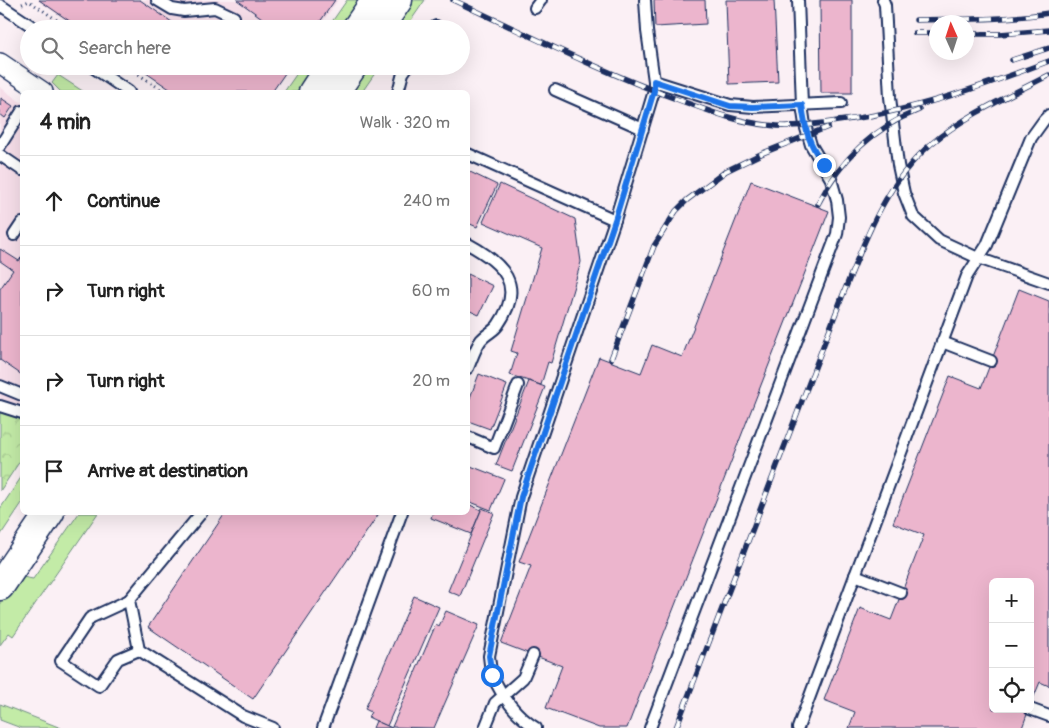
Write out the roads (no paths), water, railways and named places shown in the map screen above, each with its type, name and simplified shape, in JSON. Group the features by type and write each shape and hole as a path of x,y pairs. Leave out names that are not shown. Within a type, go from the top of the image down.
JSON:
{"main road":[{"path":"362,20 376,0"},
{"path":"384,20 398,0"},
{"path":"314,90 324,75"},
{"path":"336,90 347,75"},
{"path":"0,553 25,515"},
{"path":"0,586 48,515"}],"street":[{"path":"0,63 37,90"}],"lane":[{"path":"157,0 172,9 215,8 234,17"},
{"path":"536,728 524,721 504,694 492,675 489,656 521,497 615,220 654,91 645,0"},
{"path":"650,728 837,234 838,200 831,179 810,146 805,125 802,105 798,0"},
{"path":"883,0 886,5 890,96 898,165 904,193 913,216 939,240 978,258 1049,283"},
{"path":"0,4 23,20"},
{"path":"104,75 126,90"},
{"path":"399,90 402,75"},
{"path":"654,81 730,106 753,107 841,103"},
{"path":"555,90 643,129"},
{"path":"0,146 20,114"},
{"path":"798,728 967,276 986,245 1032,138 1049,115"},
{"path":"0,155 20,169"},
{"path":"470,155 615,220"},
{"path":"14,235 20,226"},
{"path":"470,245 488,255 503,269 511,290 508,309 497,327 481,340 470,364"},
{"path":"942,342 991,361"},
{"path":"470,438 494,448 518,385"},
{"path":"0,386 20,394"},
{"path":"0,406 20,412"},
{"path":"139,650 118,659 99,686 61,661 90,618 129,600 200,515"},
{"path":"323,728 401,515"},
{"path":"855,575 901,593"},
{"path":"129,600 139,650 243,716 273,728"},
{"path":"485,728 495,703 523,678 533,655"},
{"path":"1034,710 1049,716"}],"railway":[{"path":"453,0 565,53 650,89 715,113 764,125 808,125 892,111 971,89 1049,61"},
{"path":"916,20 999,18 1049,13"},
{"path":"974,34 1049,30"},
{"path":"915,33 929,33"},
{"path":"1012,60 1049,48"},
{"path":"676,728 850,276 888,195 915,160 944,134 988,106 1049,75"},
{"path":"818,204 837,173 860,147 887,126 919,110"},
{"path":"611,359 654,246 676,211 687,200 726,171 763,153 828,127"}]}
